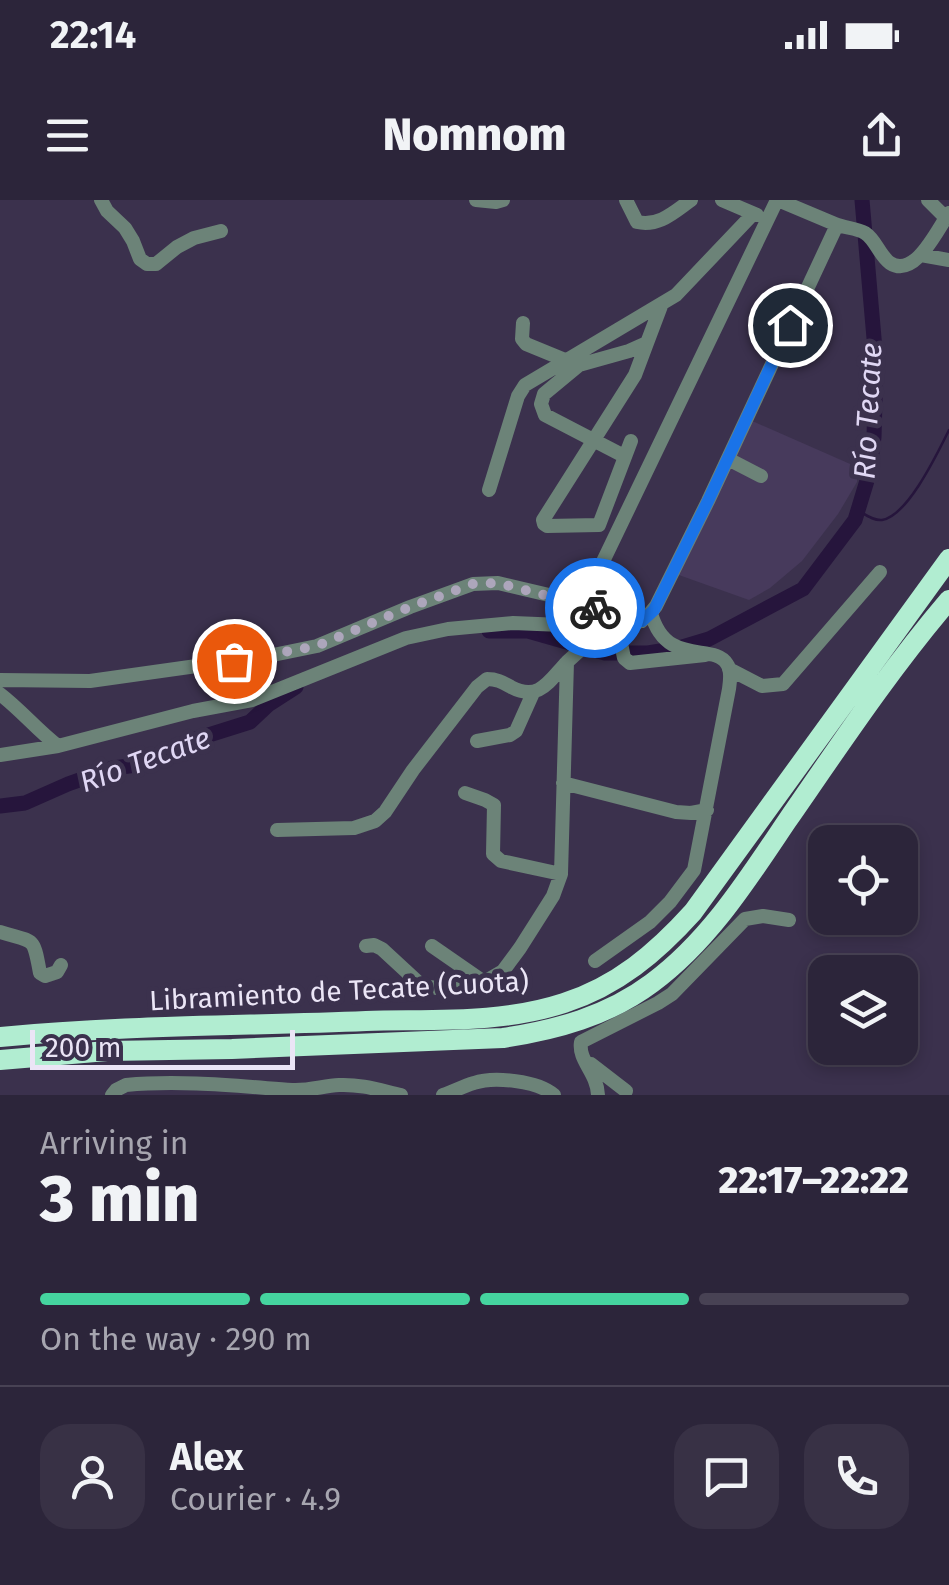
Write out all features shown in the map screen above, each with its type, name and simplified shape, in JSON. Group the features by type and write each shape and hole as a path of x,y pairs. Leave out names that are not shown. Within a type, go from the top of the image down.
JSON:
{"highway":[{"name":"Libramiento de Tecate (Cuota)","path":"0,1037 100,1028 496,1017 544,1009 598,990 656,951 693,912 949,559"},
{"name":"Libramiento de Tecate (Cuota)","path":"0,1060 107,1051 504,1038 574,1023 622,1002 678,962 724,910 906,652 949,600"}],"street":[{"path":"100,200 125,228 140,260 147,264 156,264 194,238 221,232"},
{"path":"476,200 502,200"},
{"path":"626,200 638,222 649,224 691,200"},
{"path":"722,200 760,217"},
{"path":"489,490 521,390 529,381 662,305 686,286 731,235 760,217 777,200 864,232 896,266 913,264 948,216 928,200"},
{"path":"277,830 354,828 375,821 487,679 493,678 524,694 533,693 590,636 589,606 760,217"},
{"path":"619,642 647,617 728,459 837,225"},
{"path":"921,254 949,260"},
{"path":"631,440 599,526 544,524 635,375 662,305"},
{"path":"523,323 522,339 526,344 566,360"},
{"path":"624,456 545,415 544,394 579,365 647,343"},
{"path":"728,459 761,476"},
{"path":"0,680 90,681 317,646 473,584 498,583 613,613 647,617 662,638 680,648 720,658 729,669 762,686 783,684 880,572"},
{"path":"613,613 627,663 705,655"},
{"path":"0,755 58,746 252,700 406,638 448,629 513,623 562,625 619,642"},
{"path":"366,946 382,950 420,985 457,988 484,982 502,971 520,948 553,896 561,874 570,659"},
{"path":"596,961 650,922 694,870 729,688 729,669"},
{"path":"476,740 516,732 533,693"},
{"path":"0,694 58,746"},
{"path":"564,783 676,812 707,810"},
{"path":"466,793 494,806 493,854 501,861 561,874"},
{"path":"598,1095 596,1080 580,1052 581,1042 672,994 745,919 763,916 789,920"},
{"path":"0,932 28,939 35,946 40,973 46,976 58,972 61,966"},
{"path":"432,946 484,982"},
{"path":"582,1057 626,1091"},
{"path":"454,1093 476,1082 520,1082 538,1085 554,1095"},
{"path":"112,1095 136,1084 210,1084 275,1092 354,1085 401,1095"}],"shaded area":[{"path":"750,420 857,467 857,482 802,561 749,600 676,574"}],"waterway":[{"name":"Río Tecate","path":"489,631 528,631 605,653 648,653 709,639 803,589 855,520 869,474 876,361 862,200"},
{"path":"859,511 873,519 892,516 912,496 949,430"},
{"name":"Río Tecate","path":"0,806 25,803 68,784 113,768 137,765 196,739 250,722 296,687"}],"way so far":[{"path":"234,661 317,646 473,584 498,583 595,608"}],"route":[{"path":"595,608 642,621 654,610 790,325"}]}
